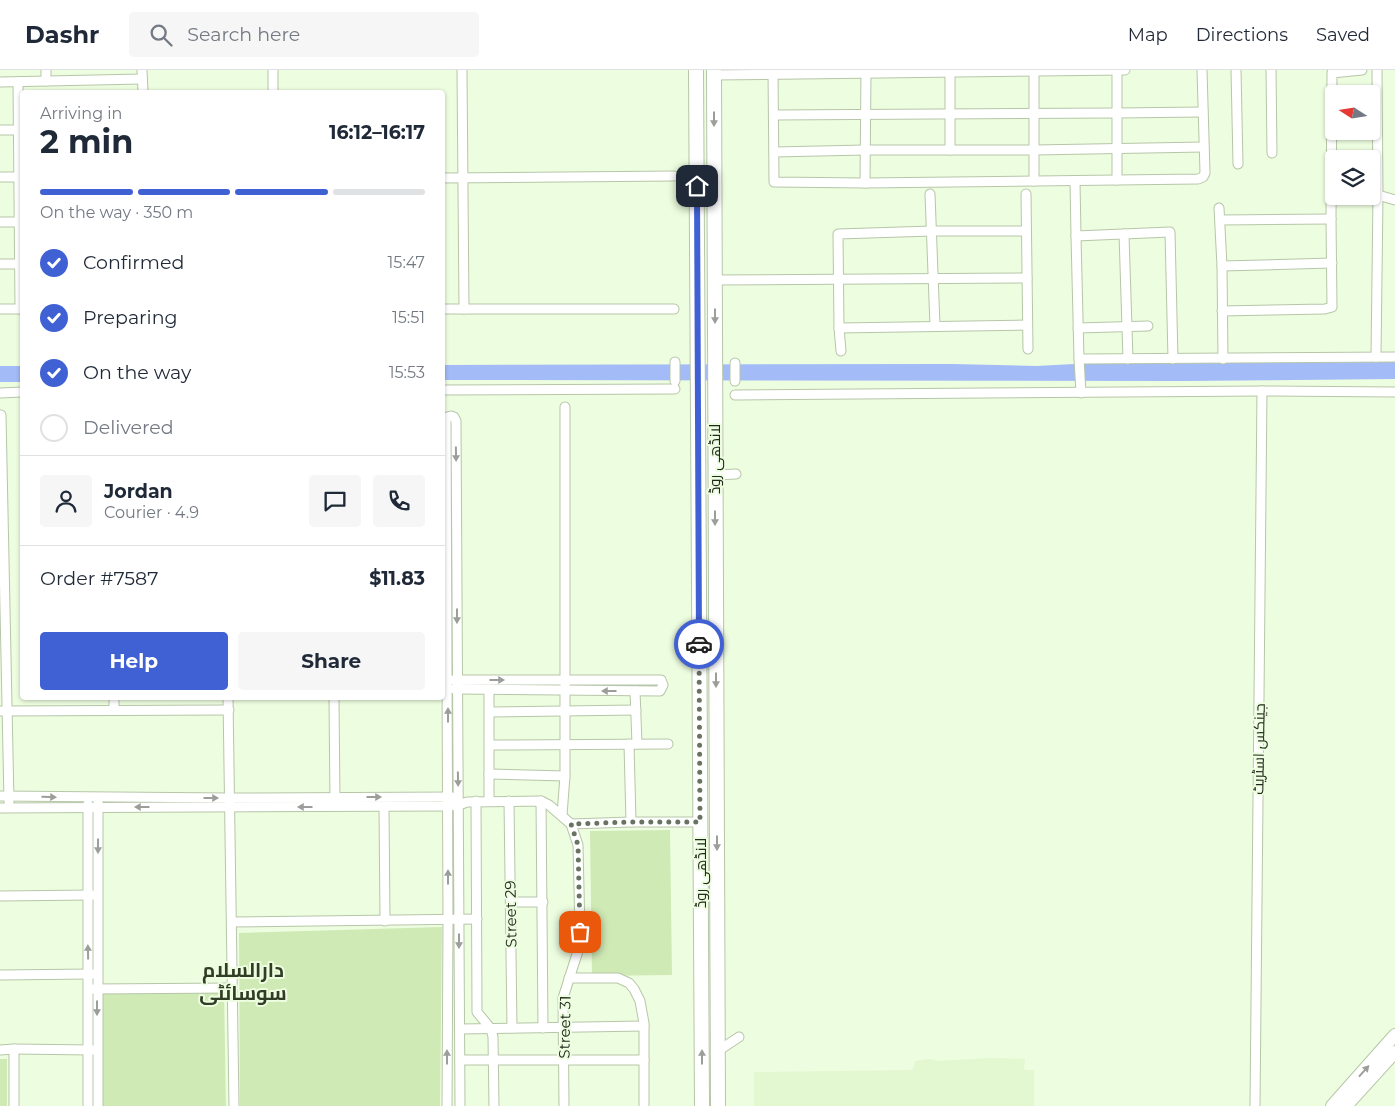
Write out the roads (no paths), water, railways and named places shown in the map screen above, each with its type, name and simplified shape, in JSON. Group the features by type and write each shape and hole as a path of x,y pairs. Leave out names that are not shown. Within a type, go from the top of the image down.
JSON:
{"main road":[{"name":"لانڈھی روڈ","path":"696,70 702,1106"},
{"path":"714,73 714,280"},
{"name":"لانڈھی روڈ","path":"714,280 718,1106"},
{"path":"1332,1106 1395,1035"},
{"path":"1346,1106 1395,1052"}],"street":[{"path":"46,70 46,81"},
{"path":"273,70 273,90"},
{"path":"462,70 464,309"},
{"path":"1117,70 1118,180"},
{"path":"714,73 1125,70"},
{"path":"773,72 774,182 865,183 1198,179 1205,174 1202,70"},
{"path":"1236,70 1238,164"},
{"path":"1271,70 1272,153"},
{"path":"1333,150 1332,73 1362,70"},
{"path":"1375,150 1377,70"},
{"path":"950,71 950,150"},
{"path":"1034,71 1034,181"},
{"path":"865,183 866,72"},
{"path":"0,82 142,75 143,90"},
{"path":"18,82 20,114"},
{"path":"774,115 1203,112"},
{"path":"0,130 20,130"},
{"path":"774,152 1204,147"},
{"path":"445,178 674,176"},
{"path":"0,177 20,177"},
{"path":"1075,180 1081,393"},
{"path":"930,194 935,326"},
{"path":"1026,194 1028,349"},
{"path":"1380,196 1395,200"},
{"path":"1222,311 1325,309 1332,307 1332,205"},
{"path":"1374,205 1376,357"},
{"path":"1220,208 1223,358"},
{"path":"1220,220 1331,219"},
{"path":"0,222 20,222"},
{"path":"841,350 838,234 1026,231"},
{"path":"1076,236 1170,232 1173,359"},
{"path":"1124,234 1128,359"},
{"path":"1222,266 1332,263"},
{"path":"0,264 20,264"},
{"path":"714,280 1027,278"},
{"path":"0,309 20,309"},
{"path":"445,309 674,309"},
{"path":"839,328 1027,325"},
{"path":"1078,328 1148,326"},
{"path":"1079,361 1395,357"},
{"path":"445,390 675,385 675,362"},
{"path":"736,363 736,381"},
{"path":"735,395 1262,391 1395,392"},
{"name":"جینکس اسٹریٹ","path":"1254,1106 1262,391"},
{"path":"0,393 20,392"},
{"path":"562,815 566,745 565,407"},
{"path":"1,415 4,807 448,802"},
{"path":"445,467 446,421 447,417 451,416 456,421 458,690 465,801 477,919 477,1012 491,1029 493,1037 494,1106"},
{"path":"715,475 736,474"},
{"path":"445,513 457,512"},
{"path":"445,556 448,684 447,1106"},
{"path":"458,680 659,680 663,682 660,691 458,690 448,684 458,680"},
{"path":"489,689 489,800"},
{"path":"631,822 636,710 635,691"},
{"path":"114,700 114,710"},
{"path":"228,700 234,1106"},
{"path":"334,700 335,802"},
{"path":"4,711 229,710"},
{"path":"490,712 636,710"},
{"path":"490,745 668,744"},
{"path":"489,774 565,776"},
{"path":"4,796 98,797 230,803"},
{"path":"88,797 87,895 93,974"},
{"path":"88,1106 93,1050 93,974 98,894 98,797"},
{"path":"335,802 384,806 489,800 541,801 544,1028"},
{"name":"Street 29","path":"509,800 512,1028"},
{"path":"460,1106 459,919 465,801"},
{"name":"Street 31","path":"541,801 549,805 571,824 578,845 580,932 577,957 562,998 564,1106"},
{"path":"384,806 385,921"},
{"path":"571,824 700,822"},
{"path":"0,896 98,894"},
{"path":"511,902 543,902"},
{"path":"232,922 477,919"},
{"path":"0,975 93,974"},
{"path":"570,978 618,978 629,983 634,988 640,1001 644,1026 644,1106"},
{"path":"93,989 232,988"},
{"path":"460,1029 644,1026"},
{"path":"718,1052 739,1037"},
{"path":"14,1049 14,1106"},
{"path":"0,1050 93,1050"},
{"path":"93,1050 98,1106"},
{"path":"460,1060 644,1060"}],"water":[{"path":"1395,362 1395,379 1181,381 445,380 445,365 952,364 1037,366 1074,364"},
{"path":"0,366 20,366 20,382 0,382"}],"district":[{"name":"دارالسلام سوسائٹی","path":"243,982"}]}
